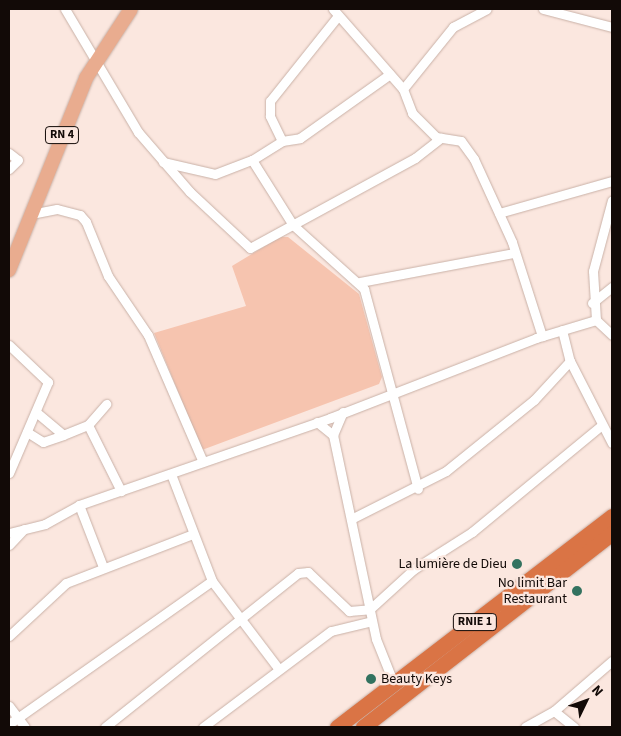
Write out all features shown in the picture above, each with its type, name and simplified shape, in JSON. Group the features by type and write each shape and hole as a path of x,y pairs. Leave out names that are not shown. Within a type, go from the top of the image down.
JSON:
{"highway":[{"name":"RNIE 1","path":"337,727 612,516"},
{"name":"RNIE 1","path":"363,727 612,533"}],"main road":[{"name":"RN 4","path":"9,270 96,59 131,9"}],"street":[{"path":"65,9 96,59 119,104 163,162 250,248 415,158 442,138"},
{"path":"403,89 453,27 487,9"},
{"path":"543,9 612,27"},
{"path":"282,141 270,116 270,101 335,13 403,89 407,107 442,138 463,143 499,213 542,336"},
{"path":"163,162 215,174 252,160 282,141 300,138 390,74"},
{"path":"9,153 18,160 9,170"},
{"path":"252,160 293,225 360,282 384,351 392,392 418,489"},
{"path":"499,213 612,182"},
{"path":"612,200 593,271 592,303 596,320 612,335"},
{"path":"31,214 57,209 80,215 86,222 108,276 148,335 203,462"},
{"path":"360,282 514,253"},
{"path":"592,303 612,288"},
{"path":"9,533 45,524 79,505 317,422 542,336 596,320"},
{"path":"562,330 570,361 612,443"},
{"path":"9,345 48,382 9,473"},
{"path":"351,519 418,489 492,436 570,361"},
{"path":"27,432 43,442 63,435 88,425 106,404"},
{"path":"36,412 63,435"},
{"path":"343,412 333,435 372,621 394,684"},
{"path":"317,422 333,435"},
{"path":"105,727 304,571 349,611 370,609 414,569 472,532 602,424"},
{"path":"88,425 121,491"},
{"path":"171,474 212,581 244,618 278,668"},
{"path":"79,505 103,567"},
{"path":"9,545 25,528"},
{"path":"9,636 66,583 103,567 193,534"},
{"path":"372,727 612,540"},
{"path":"9,724 212,581"},
{"path":"203,727 278,668 331,631 372,621"},
{"path":"525,727 554,711 612,661"},
{"path":"9,706 25,727"},
{"path":"554,711 574,727"}],"shaded area":[{"path":"280,237 288,237 359,294 382,377 379,384 202,450 154,333 246,306 232,266"}],"place":[{"name":"La lumière de Dieu","path":"517,564"},
{"name":"No limit Bar Restaurant","path":"577,591"},
{"name":"Beauty Keys","path":"371,679"}]}
